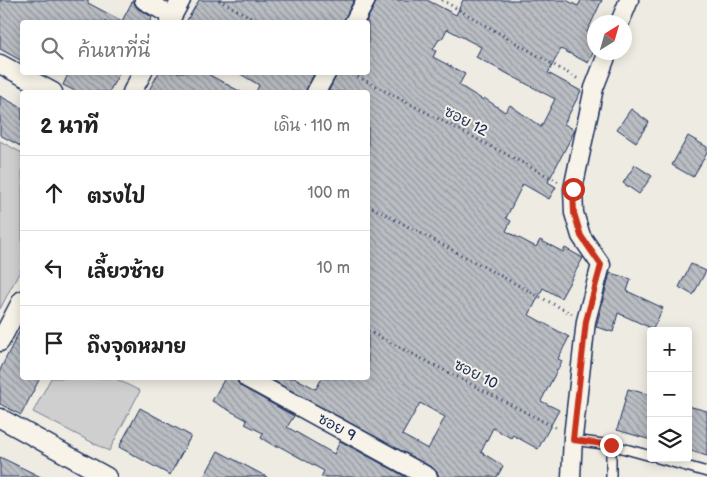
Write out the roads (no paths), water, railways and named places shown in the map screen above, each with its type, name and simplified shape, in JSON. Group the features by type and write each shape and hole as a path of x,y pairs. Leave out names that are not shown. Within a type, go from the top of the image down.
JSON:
{"street":[{"path":"144,0 171,19 181,0"},
{"path":"355,20 366,0"},
{"path":"623,15 628,0"},
{"path":"571,477 573,439 586,321 601,265 581,236 574,213 573,189 594,88 605,60"},
{"path":"0,64 20,75"},
{"path":"21,75 49,90"},
{"path":"133,90 140,75"},
{"path":"317,90 325,75"},
{"path":"0,342 20,304"},
{"name":"ซอย 9","path":"250,380 428,477"},
{"path":"0,418 107,477"}],"lane":[{"path":"573,439 611,445 647,455"},
{"path":"611,445 611,477"},
{"path":"672,462 707,472"}]}
